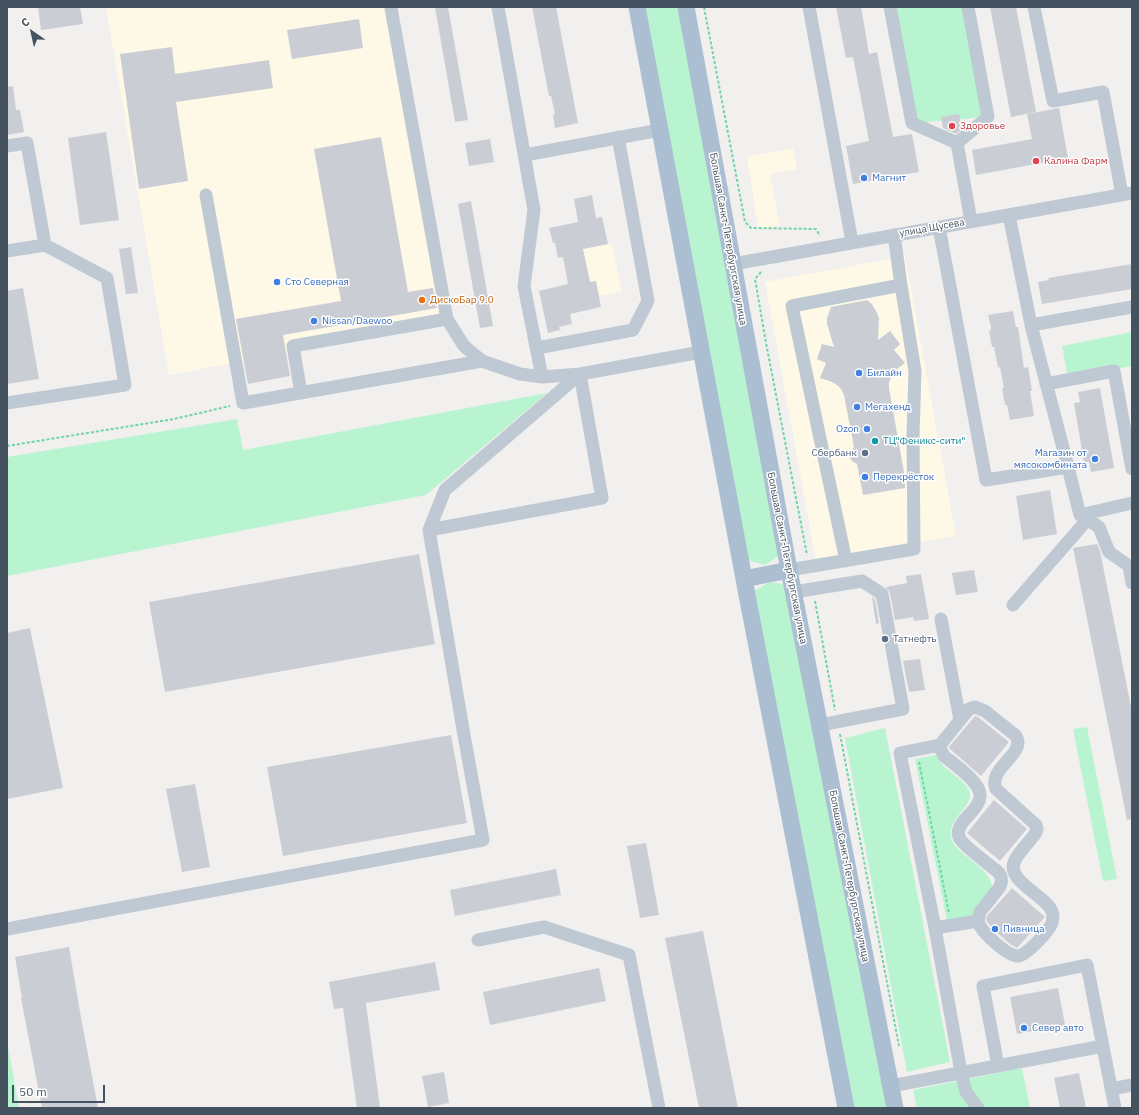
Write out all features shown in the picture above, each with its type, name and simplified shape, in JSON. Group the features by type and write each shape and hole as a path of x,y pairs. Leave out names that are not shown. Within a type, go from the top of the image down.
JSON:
{"main road":[{"path":"638,7 744,579 846,1108"},
{"name":"Большая Санкт-Петербургская улица","path":"686,7 789,570 895,1108"},
{"path":"744,579 789,570"}],"street":[{"path":"498,7 534,210 524,286 542,377"},
{"path":"809,7 852,242"},
{"path":"890,7 912,123 957,144"},
{"path":"957,144 988,117 968,7"},
{"path":"1034,7 1052,101 1103,92 1127,194"},
{"path":"392,8 447,319 464,346 482,361 520,374 542,377 580,374 702,352"},
{"path":"524,155 660,130"},
{"path":"537,348 633,330 648,301 618,137"},
{"path":"7,146 27,143 45,245"},
{"path":"957,144 972,221"},
{"name":"улица Щусева","path":"733,264 1127,194"},
{"path":"206,195 243,403 482,361"},
{"path":"1009,214 1031,325 1068,467 1083,518 1099,527 1109,552 1130,566 1132,583"},
{"path":"939,227 986,480 1068,467"},
{"path":"789,570 914,549 915,371 900,285 894,235"},
{"path":"7,251 45,245 107,278 125,385 7,403"},
{"path":"846,561 792,306 900,285"},
{"path":"1031,325 1132,307"},
{"path":"301,393 293,346 447,319"},
{"path":"1046,384 1114,371 1132,465"},
{"path":"7,929 483,840 429,530 445,490 580,374"},
{"path":"429,530 602,498 580,374"},
{"path":"1013,605 1083,518 1132,503"},
{"path":"794,592 862,581 882,594 903,710 820,725"},
{"path":"941,619 960,720"},
{"path":"940,745 944,756 974,782 980,793 980,798 977,805 960,826 958,833 959,837 968,847 999,873 1001,877 1001,885 980,912 978,924 982,931 1006,952 1018,956 1028,951 1046,931 1052,923 1053,917 1051,908 1018,879 1013,870 1015,861 1036,834 1036,825 996,789 994,785 996,776 1018,747 1018,739 1015,735 985,710 975,707 970,709 940,745 900,753 935,928 961,1072 966,1092 978,1108"},
{"path":"935,928 978,921"},
{"path":"478,940 544,927 629,956 659,1108"},
{"path":"998,1066 983,986 1087,965 1115,1108"},
{"path":"891,1086 1103,1046"},
{"path":"1111,1089 1132,1085"}],"path":[{"path":"704,7 745,222 751,228 816,229 824,247"},
{"path":"764,269 755,279 809,567"},
{"path":"7,446 174,419 243,403"},
{"path":"813,590 900,1048"},
{"path":"919,761 950,918"}],"shaded area":[{"path":"106,7 396,7 451,323 169,375"},
{"path":"793,148 797,169 770,174 780,226 758,228 747,157"},
{"path":"612,243 622,292 599,296 596,281 590,282 585,257 577,250"},
{"path":"905,256 956,536 816,561 765,282"}],"green space":[{"path":"644,7 679,7 780,555 765,565 748,560"},
{"path":"890,7 968,7 988,117 912,123"},
{"path":"1132,332 1132,366 1068,377 1062,346"},
{"path":"547,393 426,495 7,576 7,457 237,419 243,450"},
{"path":"770,582 788,585 889,1108 852,1108 754,591"},
{"path":"1087,727 1117,879 1103,881 1073,729"},
{"path":"885,728 950,1062 907,1072 845,738"},
{"path":"936,755 944,766 966,786 970,794 966,806 951,829 951,836 954,844 982,869 987,875 992,887 974,914 965,918 947,921 915,759"},
{"path":"7,1040 19,1108 7,1108"},
{"path":"1022,1068 1030,1108 917,1108 913,1090"}],"building":[{"path":"38,7 80,7 83,24 41,30"},
{"path":"435,7 448,7 468,120 455,122"},
{"path":"532,7 556,7 578,123 555,128 553,115 555,114 551,96 549,96"},
{"path":"836,7 861,7 869,54 877,52 893,137 912,134 919,172 853,184 846,146 869,141 853,57 846,58"},
{"path":"990,7 1016,7 1036,112 1011,117"},
{"path":"359,19 363,48 292,59 287,30"},
{"path":"172,47 175,74 269,60 273,88 176,102 188,181 139,189 120,54"},
{"path":"13,86 16,110 20,110 24,132 7,135 7,87"},
{"path":"1059,108 1068,158 976,175 972,150 1032,139 1027,114"},
{"path":"959,114 962,129 956,134 943,128 941,117"},
{"path":"106,132 119,220 80,225 68,138"},
{"path":"381,137 408,292 433,288 437,308 283,335 290,376 248,384 236,319 341,301 314,149"},
{"path":"490,139 494,162 469,166 465,143"},
{"path":"592,195 596,218 602,217 608,244 583,249 590,282 596,281 601,307 570,314 572,324 559,327 560,330 548,333 539,291 568,284 563,257 558,258 555,243 553,243 549,228 578,222 574,199"},
{"path":"471,201 493,326 480,328 458,204"},
{"path":"131,247 138,293 126,294 119,249"},
{"path":"1132,264 1132,289 1042,304 1038,282 1049,280 1048,278"},
{"path":"23,288 39,379 7,384 7,291"},
{"path":"867,300 872,304 879,318 878,340 890,331 900,344 894,350 905,363 897,369 892,376 889,382 889,388 905,478 905,488 863,495 857,464 849,457 854,447 844,395 837,385 820,378 826,363 817,359 822,344 834,347 827,324 827,318 831,307"},
{"path":"1013,311 1016,327 1018,327 1024,368 1028,367 1034,416 1010,420 1007,405 1005,405 1002,388 1004,388 1000,367 998,368 994,347 992,347 989,331 991,330 991,327 988,315"},
{"path":"1100,388 1114,468 1091,472 1089,462 1084,463 1074,403 1080,402 1078,392"},
{"path":"1050,490 1057,534 1023,540 1016,496"},
{"path":"1097,544 1100,551 1132,712 1132,819 1127,820 1073,548"},
{"path":"419,554 435,644 165,692 149,602"},
{"path":"974,570 978,592 956,595 952,573"},
{"path":"921,574 929,619 914,621 913,617 895,620 890,593 886,587 907,583 906,576"},
{"path":"872,597 875,599 879,623 876,624"},
{"path":"30,628 63,788 7,799 7,633"},
{"path":"920,659 925,690 909,692 903,661"},
{"path":"975,716 1009,742 981,776 949,747"},
{"path":"451,735 467,823 283,856 267,767"},
{"path":"195,784 210,867 182,872 166,789"},
{"path":"994,800 1027,829 1000,861 967,833"},
{"path":"646,843 659,915 640,918 627,846"},
{"path":"556,869 561,895 455,916 450,890"},
{"path":"1012,888 1045,917 1017,948 1010,944 992,928 986,920 987,916"},
{"path":"703,931 738,1108 699,1108 665,938"},
{"path":"69,947 98,1108 42,1108 21,998 15,957"},
{"path":"435,962 440,990 366,1003 380,1108 357,1108 343,1008 334,1009 329,982"},
{"path":"599,968 606,1001 490,1025 483,992"},
{"path":"1058,988 1065,1025 1017,1034 1010,997"},
{"path":"444,1072 449,1103 428,1107 422,1076"},
{"path":"1079,1073 1086,1108 1060,1108 1054,1078"}],"place":[{"name":"Здоровье","path":"952,126"},
{"name":"Калина Фарм","path":"1036,161"},
{"name":"Магнит","path":"864,178"},
{"name":"Сто Северная","path":"277,282"},
{"name":"ДискоБар 9.0","path":"422,300"},
{"name":"Nissan/Daewoo","path":"314,321"},
{"name":"Билайн","path":"859,373"},
{"name":"Мегахенд","path":"857,407"},
{"name":"Ozon","path":"867,429"},
{"name":"ТЦ\"Феникс-сити\"","path":"875,441"},
{"name":"Сбербанк","path":"865,453"},
{"name":"Магазин от мясокомбината","path":"1095,459"},
{"name":"Перекрёсток","path":"865,477"},
{"name":"Татнефть","path":"885,639"},
{"name":"Пивница","path":"995,929"},
{"name":"Север авто","path":"1024,1028"}]}
